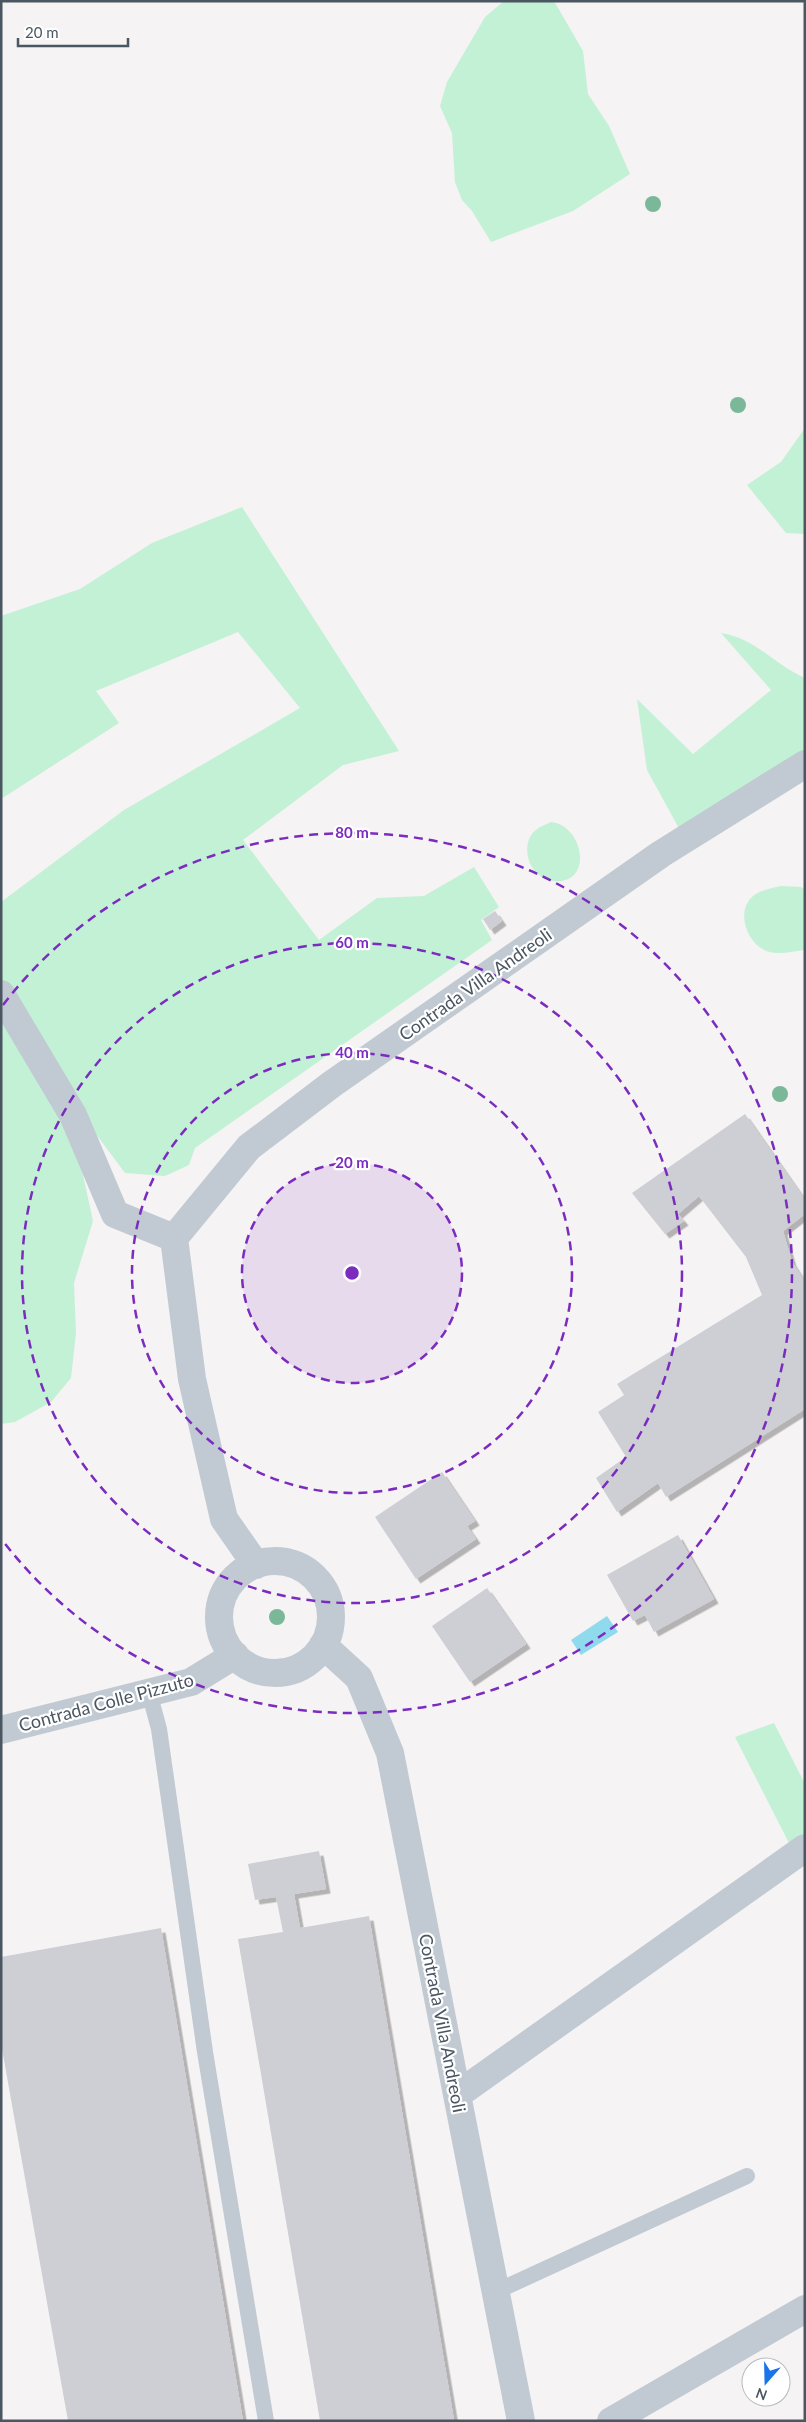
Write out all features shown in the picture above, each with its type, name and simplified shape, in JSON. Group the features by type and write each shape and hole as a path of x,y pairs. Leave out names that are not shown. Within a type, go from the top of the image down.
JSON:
{"street":[{"name":"Contrada Villa Andreoli","path":"174,1238 248,1147 324,1090 661,854 805,764"},
{"path":"1,994 73,1115 115,1214 174,1238 192,1379 224,1519 256,1565"},
{"path":"276,1561 294,1564 309,1572 322,1585 330,1601 332,1618 329,1636 324,1645 308,1663 292,1671 274,1674 257,1670 241,1662 222,1634 219,1616 222,1599 230,1583 243,1571 256,1565 276,1561"},
{"name":"Contrada Villa Andreoli","path":"324,1645 360,1678 390,1753 521,2421"},
{"name":"Contrada Colle Pizzuto","path":"1,1730 191,1682 235,1655"},
{"path":"457,2095 805,1848"},
{"path":"611,2421 805,2309"}],"lane":[{"path":"149,1692 159,1729 206,2052 266,2421"},
{"path":"495,2292 747,2176"}],"green space":[{"path":"504,1 554,1 583,51 588,94 609,126 630,174 573,211 491,242 472,211 462,200 455,182 452,133 440,106 447,82 485,17"},
{"path":"805,428 805,534 786,533 747,485 781,462"},
{"path":"242,507 399,751 343,765 243,840 319,940 377,898 424,896 474,867 499,907 481,920 492,940 195,1148 189,1165 165,1176 125,1173 96,1134 1,980 1,902 124,810 300,708 238,632 96,691 119,723 1,799 1,616 80,589 152,543"},
{"path":"721,633 734,636 755,646 783,666 805,678 805,754 681,832 647,770 637,699 693,754 771,690"},
{"path":"551,822 562,826 571,833 577,843 580,854 579,865 575,874 566,880 554,881 543,878 534,870 529,860 527,849 530,838 537,829"},
{"path":"781,886 801,887 805,890 805,950 783,953 770,952 756,944 746,929 745,912 747,904 752,897 762,891"},
{"path":"1,1015 78,1152 93,1221 74,1283 76,1333 71,1378 51,1402 15,1422 1,1424"},
{"path":"774,1723 805,1784 805,1839 791,1847 735,1737"}],"water":[{"path":"607,1616 618,1632 581,1655 571,1640"}],"building":[{"path":"495,911 502,921 490,930 483,919"},
{"path":"745,1114 805,1200 805,1214 783,1231 792,1262 805,1282 805,1409 666,1497 658,1483 617,1512 596,1478 626,1457 598,1412 624,1395 617,1384 762,1295 746,1257 699,1196 678,1214 684,1221 665,1234 632,1193"},
{"path":"442,1472 475,1521 467,1526 476,1539 416,1579 375,1517"},
{"path":"678,1535 714,1599 654,1632 645,1615 633,1621 607,1575"},
{"path":"487,1588 526,1644 470,1682 432,1626"},
{"path":"319,1851 326,1889 294,1894 300,1928 369,1916 454,2420 320,2421 238,1939 283,1932 276,1897 255,1900 248,1864"},
{"path":"161,1928 243,2421 68,2421 1,2043 1,1957"}]}
